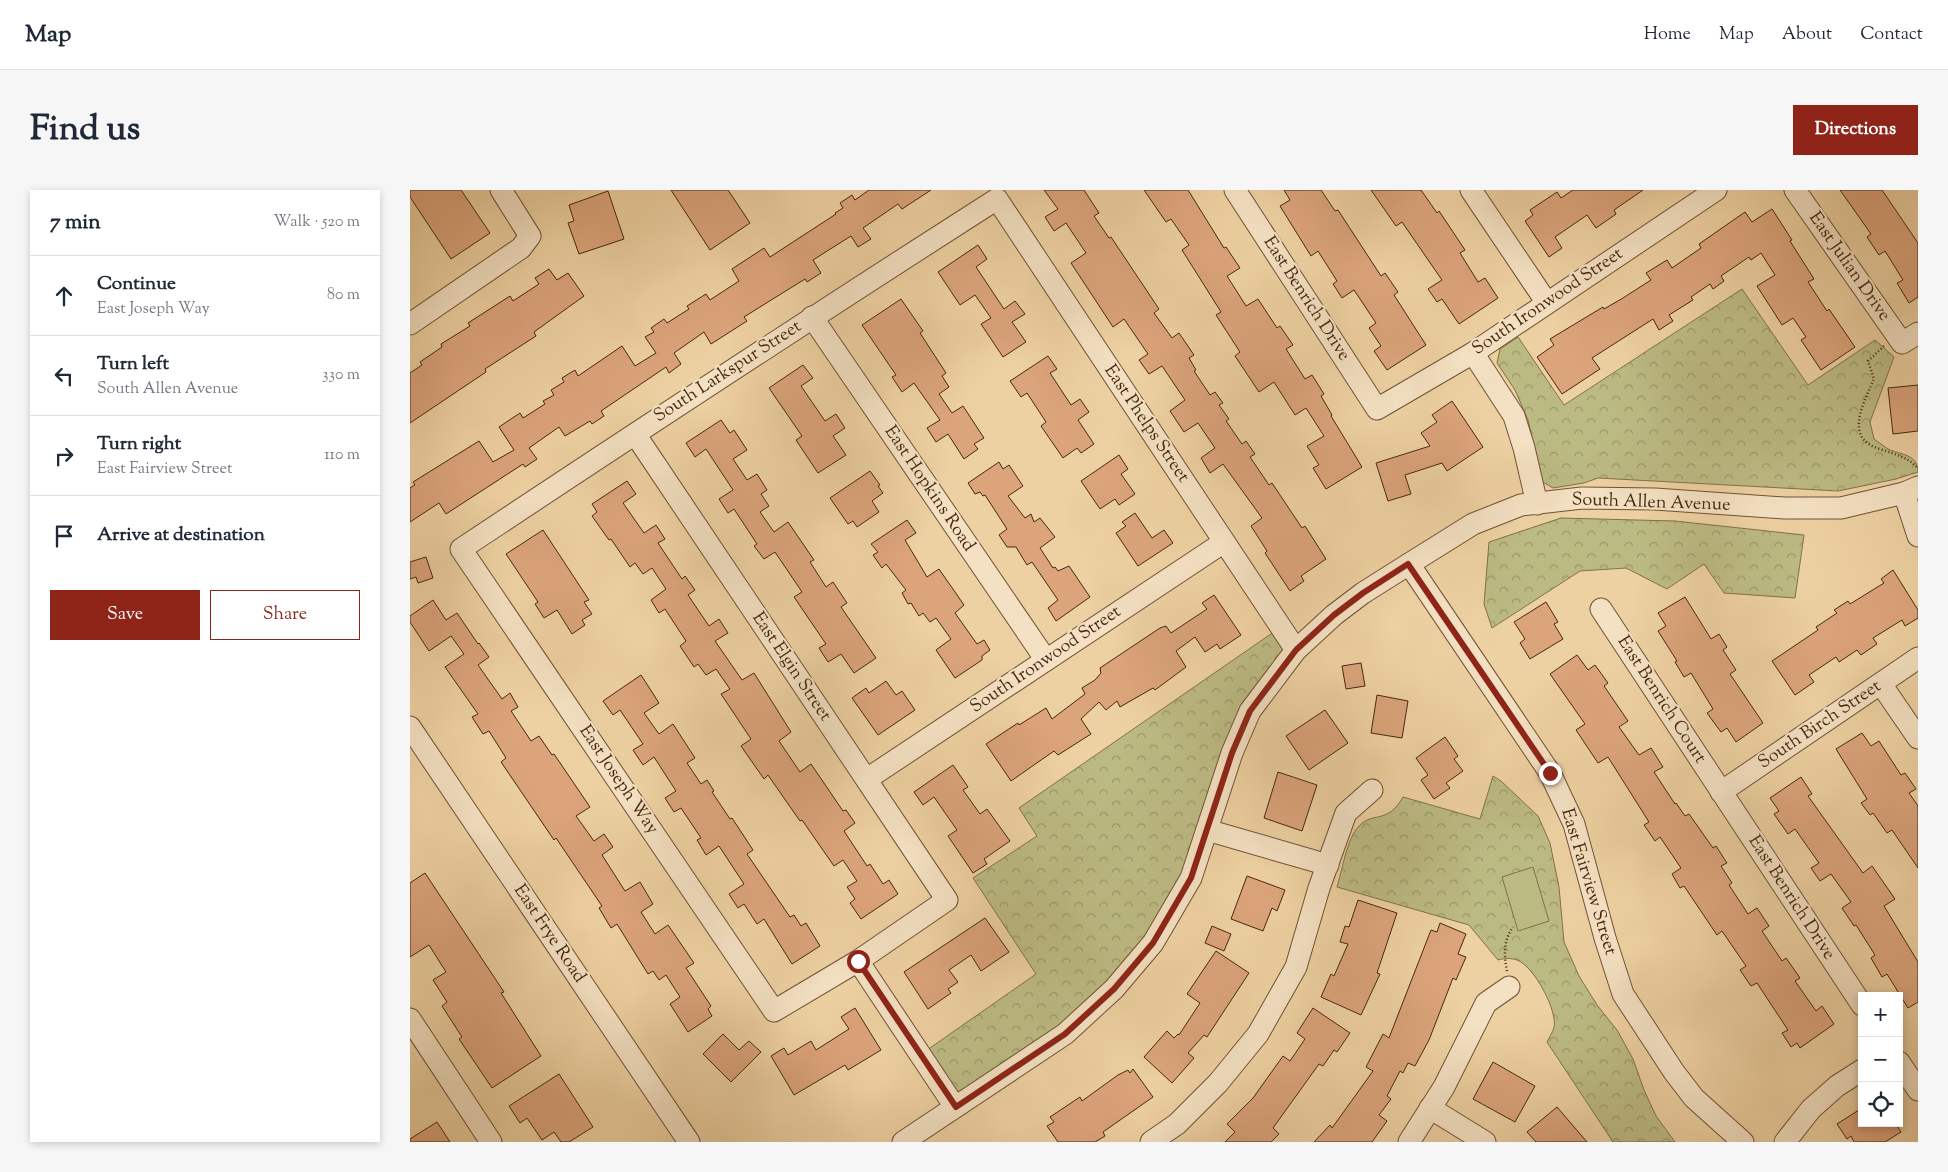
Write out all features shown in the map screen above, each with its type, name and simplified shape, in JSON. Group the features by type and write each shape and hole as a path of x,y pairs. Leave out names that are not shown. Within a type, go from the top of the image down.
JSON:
{"street":[{"path":"410,324 522,248 530,236 502,190"},
{"name":"East Benrich Drive","path":"1235,190 1377,408"},
{"path":"1471,190 1547,303"},
{"name":"South Ironwood Street","path":"1377,408 1473,353 1716,190"},
{"name":"East Julian Drive","path":"1796,190 1910,338"},
{"name":"South Larkspur Street","path":"461,549 812,317 997,199"},
{"name":"East Phelps Street","path":"997,199 1296,650"},
{"name":"East Hopkins Road","path":"812,317 1046,660"},
{"path":"1473,353 1514,416 1524,448 1537,504"},
{"name":"East Elgin Street","path":"635,434 947,900 858,961"},
{"path":"1911,490 1918,536"},
{"name":"South Allen Avenue","path":"903,1142 1065,1034 1114,989 1153,943 1191,878 1232,753 1250,711 1296,650 1334,615 1363,593 1473,524 1521,505 1582,498 1655,499 1784,508 1841,508 1911,490"},
{"name":"South Ironwood Street","path":"867,779 1224,542"},
{"name":"East Joseph Way","path":"461,549 774,1012 858,961"},
{"name":"East Fairview Street","path":"1408,564 1550,773 1559,790 1574,824 1605,938 1623,994 1674,1072 1694,1098 1743,1142"},
{"name":"East Benrich Court","path":"1601,609 1721,792"},
{"name":"South Birch Street","path":"1721,792 1918,658"},
{"path":"1881,684 1918,738"},
{"name":"East Frye Road","path":"410,727 689,1142"},
{"path":"1151,1142 1177,1124 1218,1083 1258,1034 1296,967 1319,888 1346,813 1372,790"},
{"name":"East Benrich Drive","path":"1721,792 1858,999"},
{"path":"1207,830 1328,865"},
{"path":"858,961 956,1107"},
{"path":"1409,1142 1444,1087 1486,1003 1509,987"},
{"path":"410,1019 491,1142"},
{"path":"1903,1068 1918,1090"},
{"path":"1785,1142 1811,1109 1837,1086 1858,1073"},
{"path":"1430,1108 1485,1142"}],"path":[{"path":"1868,361 1874,379 1863,406 1859,429 1865,441 1873,446 1906,458 1918,469"},
{"path":"1509,987 1505,944 1513,927"}],"green space":[{"path":"1742,289 1808,385 1875,340 1894,357 1870,422 1874,439 1888,449 1912,458 1918,472 1896,479 1838,491 1598,478 1584,483 1553,488 1541,481 1528,420 1515,390 1497,363 1500,349 1518,337 1564,405"},
{"path":"1561,518 1675,521 1804,535 1795,598 1724,593 1704,564 1667,589 1626,568 1580,571 1492,628 1484,604 1489,542"},
{"path":"1281,627 1296,650 1274,678 1191,878 1114,989 955,1107 920,1055 1036,974 973,878 1037,836 1019,808"},
{"path":"1493,776 1501,781 1538,816 1550,843 1559,887 1564,942 1579,976 1597,1005 1617,1030 1633,1059 1656,1116 1675,1142 1613,1142 1547,1042 1554,1028 1552,1011 1543,990 1531,971 1524,964 1512,959 1498,960 1469,925 1337,887 1351,838 1364,822 1386,815 1397,806 1403,797 1480,819"},
{"path":"1533,867 1549,921 1518,931 1502,877"}],"building":[{"path":"410,190 461,190 490,233 451,259 410,197"},
{"path":"671,190 728,190 750,223 710,250"},
{"path":"869,190 931,190 902,209 898,204 863,228 871,239 858,247 851,236 813,260 821,273 807,282 805,279 744,317 747,321 711,344 704,332 674,353 681,364 669,373 666,367 601,411 604,416 592,424 590,421 565,436 559,427 529,448 537,459 525,467 523,464 446,514 439,503 410,522 410,488 415,485 413,482 479,441 493,462 514,450 499,427 520,413 523,418 545,404 543,401 554,395 551,390 564,382 562,378 575,370 578,376 622,346 635,366 656,353 645,337 654,332 651,328 664,319 667,323 689,309 687,306 706,294 710,300 739,281 732,269 764,248 770,257 836,214 843,208 840,203 852,195 855,200"},
{"path":"1044,190 1084,190 1099,213 1094,216 1109,238 1111,237 1159,309 1154,313 1172,338 1179,333 1194,355 1189,358 1196,370 1194,371 1210,395 1215,392 1223,403 1219,405 1229,419 1226,421 1242,444 1246,441 1255,454 1250,457 1269,485 1272,483 1302,528 1305,526 1326,559 1301,576 1304,581 1290,591 1265,553 1267,551 1251,526 1262,518 1223,464 1210,473 1201,458 1215,448 1198,423 1184,432 1170,411 1185,400 1162,366 1149,374 1139,360 1148,354 1124,319 1113,327 1071,263 1086,253 1066,223 1054,231 1045,217 1058,209"},
{"path":"1144,190 1188,190 1224,248 1226,247 1240,268 1227,276 1246,306 1258,299 1277,328 1280,326 1293,345 1286,349 1305,379 1312,375 1324,394 1321,396 1331,416 1362,467 1326,489 1313,468 1319,465 1307,446 1324,436 1306,408 1295,415 1274,382 1259,392 1235,356 1240,352 1216,315 1221,312 1182,250 1189,245 1171,219 1166,222"},
{"path":"1284,190 1321,190 1335,211 1338,210 1381,276 1385,273 1398,292 1394,295 1426,345 1387,370 1374,351 1381,346 1369,328 1376,323 1354,290 1342,298 1333,284 1337,281 1318,251 1311,256 1280,206 1290,200"},
{"path":"1371,190 1421,190 1437,213 1439,211 1465,250 1460,253 1478,282 1485,278 1498,298 1459,324 1442,299 1437,302 1428,289 1442,280 1402,222 1396,226"},
{"path":"1573,190 1643,190 1614,210 1616,214 1596,228 1587,215 1555,237 1562,248 1549,257 1525,221 1533,215 1530,210 1557,192 1561,198"},
{"path":"1840,190 1882,190 1918,243 1918,297 1909,303 1897,283 1903,280 1885,251 1879,255 1867,237 1871,234"},
{"path":"608,191 624,239 579,254 568,223 574,221 569,205"},
{"path":"1772,209 1814,279 1808,282 1827,311 1829,309 1855,347 1821,370 1801,340 1806,337 1793,318 1782,325 1757,286 1775,275 1761,253 1751,260 1749,257 1721,276 1724,281 1713,289 1710,284 1691,297 1693,300 1669,315 1673,321 1659,330 1653,319 1592,358 1600,369 1562,394 1537,357 1554,345 1550,339 1651,280 1646,273 1667,260 1672,268 1701,248 1699,244 1745,212 1752,222"},
{"path":"978,245 987,259 976,267 1004,309 1015,301 1025,314 1012,322 1026,342 1003,357 981,324 991,318 975,295 960,305 938,272"},
{"path":"549,269 557,280 568,273 584,296 534,332 536,336 485,369 486,372 410,423 410,373 422,365 420,362 442,347 441,344 470,326 468,323 510,296 513,301 539,284 535,278"},
{"path":"901,299 923,331 920,333 946,373 942,376 949,387 939,394 952,413 963,406 984,438 974,444 978,449 964,459 948,434 936,442 927,428 940,420 914,383 902,392 892,377 896,375 862,325"},
{"path":"1048,356 1057,369 1050,373 1071,405 1080,399 1089,412 1078,420 1094,444 1081,453 1077,448 1063,458 1041,426 1046,422 1027,393 1021,397 1010,381"},
{"path":"803,365 813,378 801,386 825,421 836,414 845,428 833,436 846,455 818,473 796,440 802,436 769,388"},
{"path":"1918,385 1918,431 1893,434 1888,388"},
{"path":"1452,401 1483,447 1447,471 1442,463 1405,475 1411,494 1388,501 1376,463 1430,446 1421,433 1437,422 1432,415"},
{"path":"721,420 730,433 734,430 747,450 733,459 747,480 757,474 767,490 761,494 769,506 760,512 774,532 788,522 814,560 810,562 826,587 833,582 847,603 841,607 876,658 854,673 841,654 828,662 819,648 826,644 794,597 802,592 775,552 764,559 754,546 757,544 734,509 728,513 719,499 733,490 706,449 695,457 686,443"},
{"path":"1119,455 1128,469 1121,474 1135,494 1119,505 1115,499 1100,509 1081,481"},
{"path":"999,462 1003,469 1009,465 1023,486 1008,496 1025,518 1031,514 1034,522 1040,518 1055,537 1040,548 1053,568 1055,567 1058,571 1069,566 1090,597 1056,621 1048,608 1058,600 1032,562 1027,565 1016,547 1007,547 999,535 1007,529 985,495 983,496 980,492 975,494 968,483"},
{"path":"870,471 883,493 872,501 879,512 857,527 853,521 848,524 830,498"},
{"path":"627,481 636,494 623,503 644,533 656,525 665,539 658,543 682,579 685,576 695,590 688,595 709,626 719,619 728,633 715,641 742,680 754,673 791,732 779,741 800,772 811,764 843,811 846,810 855,823 844,831 867,866 870,864 883,884 889,880 898,894 861,919 850,903 855,899 847,887 857,881 843,860 834,866 768,775 764,779 741,746 751,739 721,694 730,689 716,669 706,675 698,664 694,667 680,646 686,641 665,609 659,613 651,600 666,589 652,568 643,574 635,563 630,567 592,516 597,512 592,504"},
{"path":"1135,513 1152,538 1164,530 1173,543 1138,566 1116,533 1126,526 1122,522"},
{"path":"907,520 916,533 905,540 927,577 939,569 964,605 955,613 977,644 984,640 990,650 982,656 982,660 955,678 936,650 951,639 936,618 930,622 923,613 919,616 911,603 908,604 902,593 906,590 886,564 882,568 873,555 878,552 871,544"},
{"path":"543,530 589,600 584,602 592,614 582,620 585,625 572,634 557,610 544,618 535,604 538,602 506,554"},
{"path":"426,557 433,578 418,583 416,577 410,579 410,562"},
{"path":"1893,570 1918,610 1918,618 1905,626 1902,620 1873,638 1877,644 1861,655 1857,650 1839,662 1836,657 1809,675 1814,682 1795,695 1772,661 1818,630 1816,627 1837,613 1834,610 1848,601 1850,604 1884,583 1881,579"},
{"path":"1214,595 1241,635 1220,649 1217,644 1205,652 1195,637 1176,651 1186,667 1155,690 1153,688 1120,707 1117,701 1106,710 1099,702 1081,719 1091,734 1058,755 1054,751 1011,781 986,744 1018,723 1019,725 1046,708 1052,719 1085,694 1082,688 1095,680 1101,673 1100,668 1160,628 1166,626 1171,633 1207,609 1202,603"},
{"path":"1685,597 1711,639 1719,634 1727,647 1723,650 1736,670 1730,674 1763,723 1736,742 1727,728 1721,732 1707,713 1713,709 1691,673 1684,677 1675,662 1677,661 1658,631 1666,626 1658,613"},
{"path":"433,600 446,620 457,613 489,657 478,665 502,699 510,693 518,707 511,711 531,741 539,736 552,755 554,754 590,807 576,816 594,841 604,834 613,847 602,855 625,891 640,882 653,904 641,912 655,934 668,925 694,963 686,968 711,1006 708,1009 712,1016 688,1032 670,1004 680,997 666,975 659,980 653,971 648,974 617,924 611,928 599,908 602,906 501,762 506,758 489,731 483,734 472,717 478,714 445,667 464,654 451,636 429,651 410,622 410,616"},
{"path":"1546,602 1558,622 1554,624 1563,639 1530,659 1520,643 1525,639 1514,622"},
{"path":"1577,655 1588,670 1595,665 1608,683 1604,686 1628,721 1619,727 1639,755 1651,748 1663,767 1654,772 1675,804 1685,816 1689,814 1713,848 1716,846 1727,863 1721,866 1732,883 1729,885 1748,914 1757,908 1769,926 1762,931 1782,961 1786,958 1800,978 1795,981 1816,1011 1822,1006 1834,1024 1800,1048 1797,1043 1791,1047 1782,1033 1788,1030 1757,983 1751,986 1740,970 1746,966 1722,931 1717,935 1684,886 1680,888 1672,874 1681,868 1660,837 1655,841 1644,825 1649,822 1608,757 1598,763 1576,730 1585,724 1550,674"},
{"path":"1361,663 1365,686 1346,689 1342,666"},
{"path":"641,675 659,703 644,713 659,734 673,724 695,758 687,763 701,784 707,780 714,791 712,792 753,850 747,854 790,917 794,915 801,926 806,923 820,946 792,964 764,919 757,924 744,904 738,908 729,894 744,884 719,846 706,855 697,840 701,838 681,808 674,812 665,798 676,791 654,757 643,765 633,750 643,744 620,710 613,715 603,701"},
{"path":"886,681 896,695 902,691 915,710 878,735 852,698 866,688 869,693"},
{"path":"1377,695 1408,701 1402,738 1371,733"},
{"path":"1325,710 1348,743 1309,770 1286,736"},
{"path":"1862,733 1871,746 1879,741 1901,775 1905,773 1916,789 1909,793 1918,806 1918,868 1892,830 1887,833 1873,813 1870,815 1861,803 1867,799 1836,749"},
{"path":"1445,737 1458,756 1454,759 1463,771 1446,783 1450,788 1434,799 1421,780 1428,775 1416,758"},
{"path":"953,765 968,787 963,790 980,814 987,809 1010,841 984,859 987,864 973,873 948,836 957,830 934,797 923,805 914,792"},
{"path":"1278,772 1317,785 1302,831 1264,818"},
{"path":"1801,777 1812,794 1808,796 1863,873 1872,866 1895,899 1884,906 1918,962 1918,1002 1908,1008 1903,1000 1903,992 1898,992 1887,974 1882,977 1871,958 1875,955 1856,925 1854,926 1842,908 1851,902 1831,874 1820,881 1811,868 1819,863 1795,829 1788,834 1774,814 1779,811 1770,798"},
{"path":"425,873 504,992 501,993 541,1056 492,1088 459,1039 462,1037 442,1006 447,1002 433,980 446,972 429,945 410,957 410,883"},
{"path":"1247,876 1285,890 1277,911 1272,908 1263,931 1231,919"},
{"path":"1358,900 1397,913 1377,973 1380,974 1361,1015 1321,997 1331,974 1334,976 1348,944 1340,942 1345,926 1349,927"},
{"path":"985,918 1009,952 981,971 971,955 949,970 958,982 948,989 951,993 928,1009 904,972"},
{"path":"1440,923 1466,934 1458,954 1466,957 1456,980 1453,978 1429,1040 1415,1066 1408,1063 1403,1073 1400,1071 1387,1096 1391,1099 1379,1115 1387,1121 1372,1142 1314,1142 1330,1125 1332,1128 1373,1071 1366,1067 1383,1034 1389,1038 1431,930 1437,932"},
{"path":"1212,926 1231,934 1224,951 1205,943"},
{"path":"1216,951 1249,973 1207,1037 1204,1035 1188,1053 1194,1058 1172,1083 1144,1057 1167,1031 1174,1038 1179,1035 1200,1003 1187,994"},
{"path":"855,1008 881,1050 848,1070 845,1065 794,1095 771,1056 784,1048 788,1055 811,1041 816,1050 849,1029 841,1017"},
{"path":"1313,1008 1350,1033 1337,1052 1334,1050 1323,1066 1319,1064 1273,1128 1279,1134 1271,1142 1225,1142 1235,1132 1227,1124 1253,1098 1283,1056 1290,1061 1305,1039 1297,1033"},
{"path":"723,1034 739,1050 749,1041 761,1052 731,1082 703,1054"},
{"path":"1493,1062 1535,1086 1515,1122 1473,1099"},
{"path":"1133,1069 1153,1097 1103,1132 1105,1136 1095,1142 1058,1142 1047,1126 1054,1122 1050,1117 1080,1097 1082,1101 1118,1075 1128,1070 1130,1073"},
{"path":"559,1074 593,1127 569,1142 561,1142 554,1132 542,1140 527,1118 520,1123 509,1106"},
{"path":"1557,1107 1587,1142 1536,1142 1527,1132"},
{"path":"1858,1111 1858,1127 1898,1127 1901,1132 1885,1142 1854,1142 1851,1136 1847,1139 1837,1124"},
{"path":"437,1122 450,1142 410,1142 410,1139"}],"route":[{"path":"858,961 956,1107 1065,1034 1114,989 1153,943 1191,878 1232,753 1250,711 1274,678 1296,650 1334,615 1363,593 1408,564 1550,773"}]}
